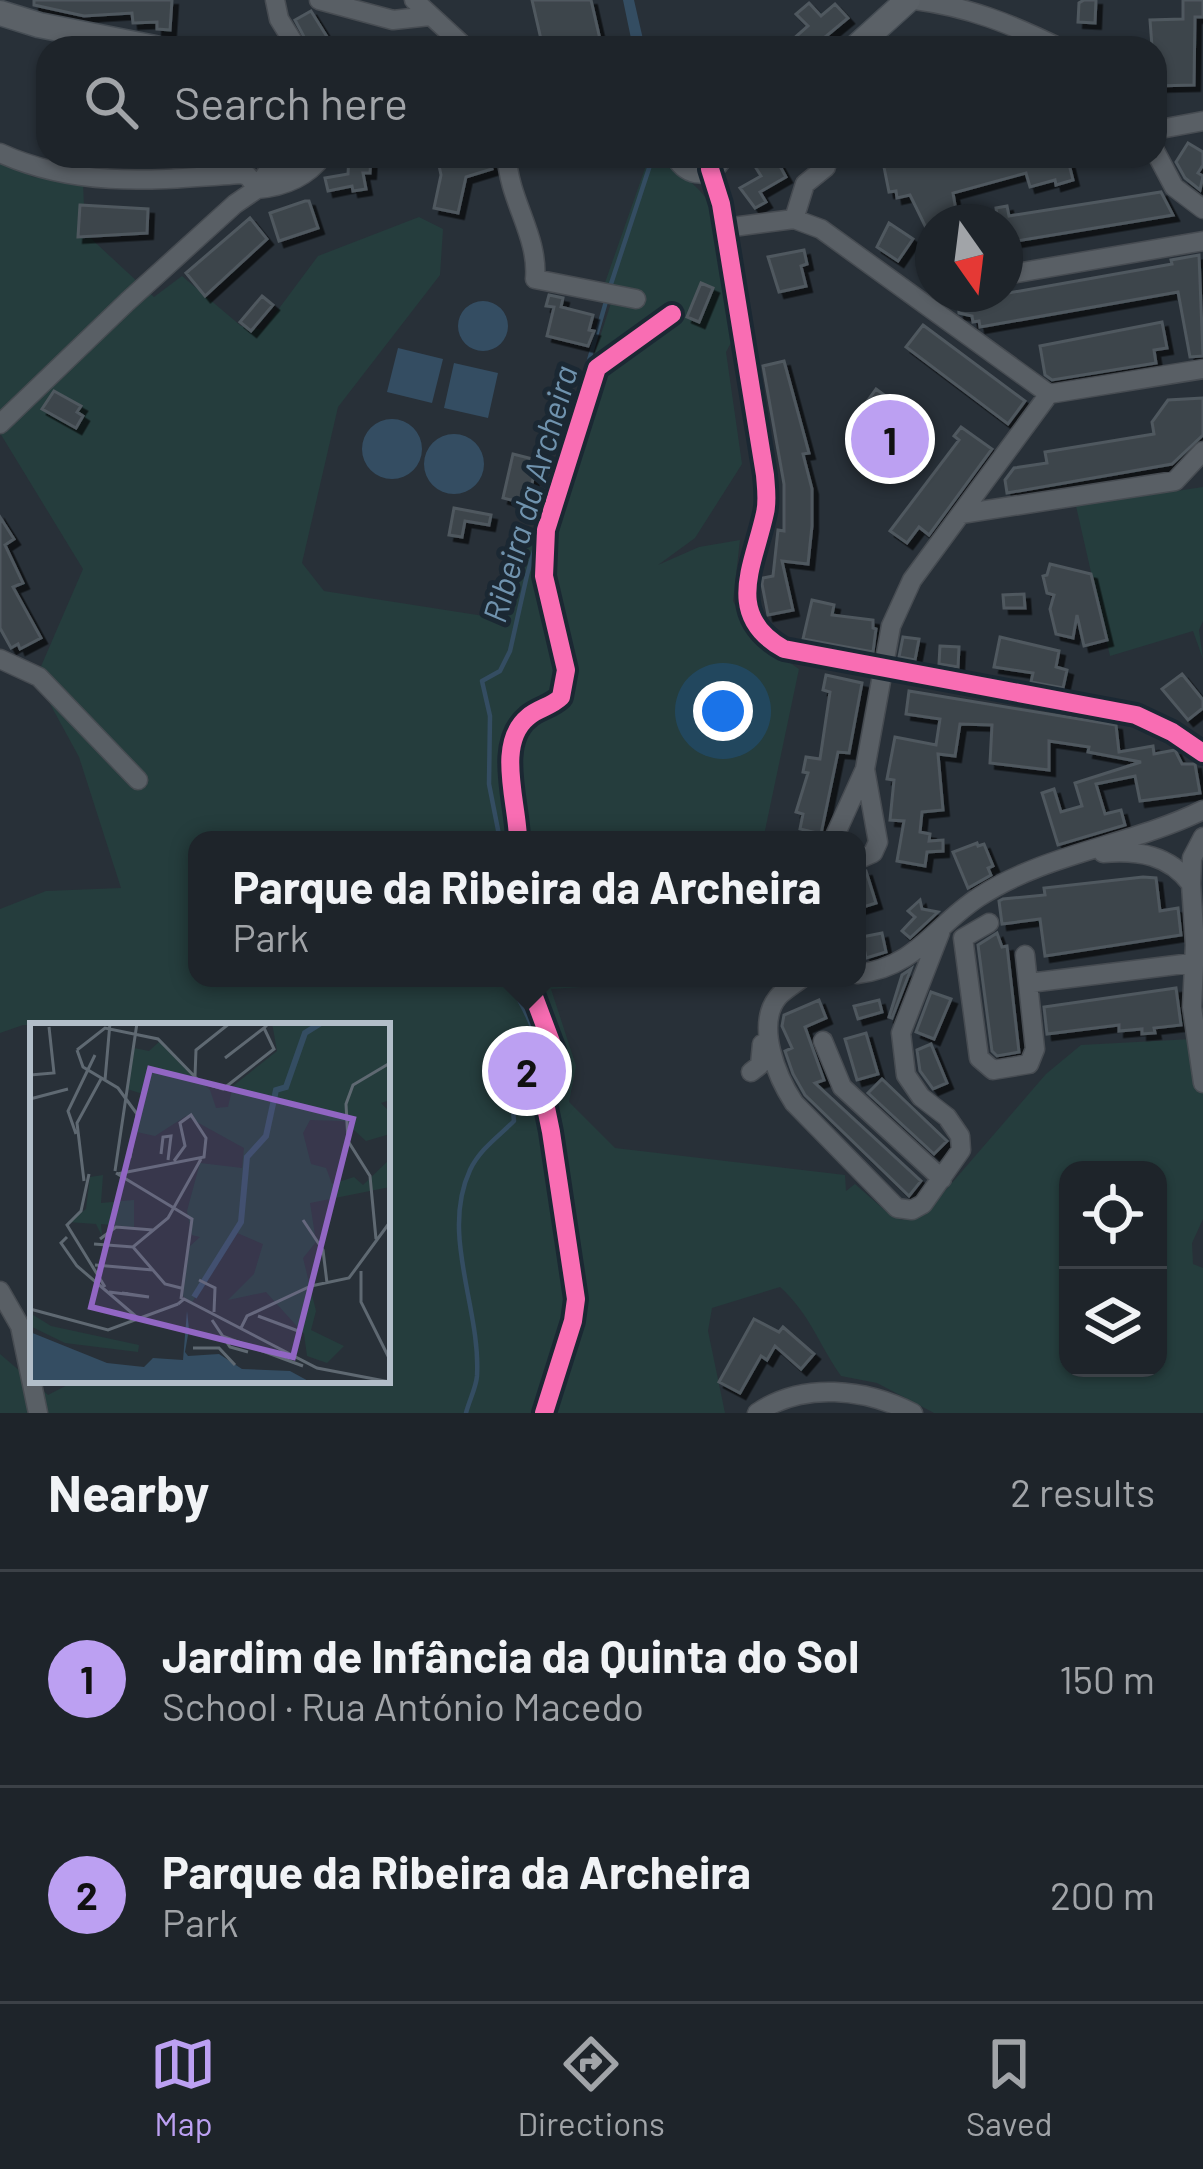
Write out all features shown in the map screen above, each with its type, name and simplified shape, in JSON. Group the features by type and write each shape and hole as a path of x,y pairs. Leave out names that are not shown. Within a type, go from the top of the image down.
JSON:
{"main road":[{"path":"870,36 911,0"},
{"path":"0,13 92,36"}],"street":[{"path":"275,0 290,36"},
{"path":"319,0 393,20 431,8"},
{"path":"414,0 431,8 456,36"},
{"path":"911,0 961,6 1036,36"},
{"path":"1167,126 1203,121"},
{"path":"0,153 40,171 124,181 241,174 257,189"},
{"path":"0,424 158,274 257,189 266,174 280,168"},
{"path":"257,189 271,188 310,168"},
{"path":"508,168 536,260 535,279 636,299"},
{"path":"717,168 765,476 766,507 748,572 751,618 770,641 784,649 1136,715 1203,753"},
{"path":"794,219 805,184 825,168"},
{"path":"1164,168 1174,187 1203,209"},
{"path":"725,229 794,219 821,229 1049,394"},
{"path":"1023,272 1203,241"},
{"path":"910,291 915,290"},
{"path":"837,831 865,770 897,606 1049,394 1203,369"},
{"path":"961,514 1175,481 1203,452"},
{"path":"0,659 39,677 138,780"},
{"path":"865,770 878,842 866,856"},
{"path":"866,973 880,972 921,949 975,899 1012,878 1203,810"},
{"path":"1203,837 1192,858 1191,884 1195,916 1192,1007 1203,1083"},
{"path":"1081,854 1122,851 1148,855 1180,869 1191,884"},
{"path":"988,923 963,938 979,1058 993,1070 1029,1064 1035,1049 1024,955"},
{"path":"770,1013 773,1058 794,1103 897,1208 912,1210 923,1204 961,1150 960,1136 947,1117 921,1097 906,1075 901,1033 940,933"},
{"path":"1029,983 1192,963"},
{"path":"751,1072 764,1057 761,1027 777,998 789,987"},
{"path":"823,1041 842,1087 942,1180"},
{"path":"0,1292 20,1326 30,1374"},
{"path":"32,1383 38,1413"},
{"path":"757,1413 804,1394 838,1391 874,1396 913,1413"}],"green space":[{"path":"0,159 33,177 83,182 85,233 154,297 182,276 241,326 263,330 318,256 419,217 443,229 440,275 338,407 302,563 324,591 503,619 612,300 600,297 645,168 672,168 711,205 733,339 726,352 742,464 695,538 658,565 699,547 740,540 733,601 752,637 799,669 765,831 188,831 188,987 582,987 551,989 576,1066 569,1102 615,1148 845,1175 846,1191 855,1184 902,1220 938,1199 1046,1074 1081,1045 1192,1039 1203,1084 1203,1219 1192,1243 1193,1264 1203,1268 1203,1413 934,1413 877,1383 841,1376 806,1318 780,1287 712,1308 708,1331 725,1413 0,1413 0,1354 48,1395 71,1383 390,1383 390,1023 30,1023 0,1033 0,909 46,891 121,888 79,757 36,678 83,569 0,433"},
{"path":"1203,487 1203,621 1199,630 1203,659 1193,631 1110,656 1076,506"}],"water":[{"path":"623,0 634,0 642,36 630,36"},
{"path":"483,301 501,308 508,326 501,344 483,351 465,344 458,326 465,308"},
{"path":"398,348 443,359 432,403 387,392"},
{"path":"454,363 498,373 488,418 444,408"},
{"path":"392,419 413,428 422,449 413,470 392,479 371,470 362,449 371,428"},
{"path":"454,434 475,443 484,464 475,485 454,494 433,485 424,464 433,443"}],"building":[{"path":"34,0 172,0 170,30 157,29 157,22 133,23 132,13 84,16 34,5"},
{"path":"532,0 591,0 599,36 540,36"},
{"path":"1096,0 1095,23 1078,22 1079,3"},
{"path":"1183,0 1203,0 1203,17 1195,17 1194,85 1167,86 1167,36 1151,36 1150,20 1183,19"},
{"path":"809,3 821,16 835,4 848,18 826,36 797,36 808,26 796,14"},
{"path":"311,11 327,36 304,36 295,20"},
{"path":"1188,143 1203,152 1200,190 1176,162"},
{"path":"348,168 370,168 370,173 363,173 366,189 353,191 352,186 328,191 325,178 348,174"},
{"path":"440,168 492,169 466,177 458,213 434,208"},
{"path":"756,168 781,168 786,177 760,192 766,202 755,208 740,188 761,176"},
{"path":"884,168 1070,168 1073,180 1030,187 1026,173 953,193 955,204 915,205 910,195 897,198 896,191 889,192"},
{"path":"1161,192 1173,215 1023,240 1023,214"},
{"path":"309,201 318,228 279,241 270,213"},
{"path":"80,205 148,209 147,233 78,237"},
{"path":"250,218 267,239 205,296 186,273"},
{"path":"889,223 913,239 898,261 877,247"},
{"path":"804,250 807,264 801,266 806,286 779,292 768,257"},
{"path":"1199,255 1203,356 1190,357 1178,292 980,327 972,316 959,313 1023,312 1023,290 1172,264 1171,260"},
{"path":"701,283 713,288 699,322 687,317"},
{"path":"549,295 563,298 561,307 593,315 588,346 547,336 554,307 546,306"},
{"path":"262,296 273,305 251,331 240,322"},
{"path":"1162,322 1167,348 1154,350 1156,363 1052,380 1045,375 1040,346"},
{"path":"923,325 1025,401 1008,424 906,347"},
{"path":"784,361 809,453 803,454 812,489 812,526 808,564 782,561 793,610 768,615 762,584 763,578 773,576 778,530 784,531 784,484 763,366"},
{"path":"876,389 914,417 911,422 923,431 907,454 856,417"},
{"path":"54,391 81,406 77,412 83,416 76,428 42,409"},
{"path":"1203,398 1203,435 1172,464 1007,493 1005,480 1014,468 1047,463 1045,452 1154,434 1152,422 1168,400"},
{"path":"961,427 992,449 929,535 919,527 907,543 890,531 959,440 954,436"},
{"path":"513,454 529,458 527,465 536,467 527,504 503,498"},
{"path":"454,508 491,515 489,525 465,521 462,537 449,535"},
{"path":"0,517 14,539 5,545 23,583 13,587 41,638 20,649 18,644 11,648 0,628"},
{"path":"1050,564 1091,574 1107,640 1084,646 1077,615 1073,638 1056,634 1050,609 1054,595 1047,593 1043,576"},
{"path":"1024,594 1025,608 1004,608 1003,595"},
{"path":"812,600 834,605 832,615 873,620 873,652 803,639"},
{"path":"903,637 919,639 915,660 899,657"},
{"path":"1000,637 1059,651 1056,667 1067,670 1063,688 1031,682 1033,673 994,667"},
{"path":"940,646 959,647 958,667 939,664"},
{"path":"1182,674 1203,700 1203,708 1188,720 1162,689"},
{"path":"826,675 862,683 849,753 838,752 822,831 808,831 800,829 803,814 796,812 808,773 803,772 806,757 820,759 830,692 823,690"},
{"path":"909,691 1116,725 1119,752 1153,746 1154,754 1175,750 1182,764 1195,764 1200,793 1140,801 1135,776 1096,784 1105,814 1121,810 1125,825 1058,845 1042,793 1054,789 1061,812 1082,806 1075,783 1141,762 1049,741 1049,770 990,763 992,725 960,724 955,756 938,754 943,810 922,812 920,832 930,834 929,841 943,840 943,851 927,852 925,866 897,861 904,821 890,820 894,780 887,779 895,737 936,745 940,719 906,714"},
{"path":"984,844 993,866 988,868 991,875 968,888 953,852"},
{"path":"866,871 876,903 866,906"},
{"path":"1156,878 1160,911 1178,908 1181,935 1045,956 1040,919 1002,924 999,901 1003,899 1045,895 1044,888"},
{"path":"920,900 922,909 938,912 910,938 902,931 915,917 908,911"},
{"path":"882,933 886,952 866,958 866,936"},
{"path":"997,933 1002,947 1007,946 1019,1052 997,1056 992,1051 978,945"},
{"path":"911,969 892,1018 889,1017 902,975"},
{"path":"1176,988 1181,1025 1142,1034 1142,1029 1119,1031 1119,1025 1047,1034 1044,1007"},
{"path":"931,992 951,999 934,1039 916,1032"},
{"path":"819,1000 826,1018 805,1027 824,1080 815,1083 921,1181 909,1196 805,1095 793,1074 785,1051 792,1048 782,1026 784,1015"},
{"path":"879,1000 882,1012 858,1019 854,1006"},
{"path":"866,1033 878,1074 857,1080 845,1039"},
{"path":"931,1044 947,1083 933,1089 920,1071 917,1050"},
{"path":"882,1079 947,1141 934,1154 868,1093"},
{"path":"754,1319 779,1332 783,1327 814,1354 801,1369 775,1346 767,1360 761,1356 740,1393 719,1382"}],"waterway":[{"name":"Ribeira da Archeira","path":"610,287 649,168"},
{"name":"Ribeira da Archeira","path":"498,831 489,784 490,716 482,681 500,671 510,651 527,575 607,298"},
{"name":"Ribeira da Archeira","path":"466,1413 476,1381 477,1350 460,1246 462,1195 479,1156 514,1121 511,1091 528,1077 536,1060 530,1023 511,987"}],"cycle path":[{"path":"710,169 721,204 765,475 766,508 748,588 748,605 765,636 784,649 1136,715 1203,753"},
{"path":"517,831 510,758 513,743 528,717 561,697 566,670 544,576 546,530 597,368 672,314"},
{"path":"530,987 554,1050 544,1098 576,1299 544,1413"}],"place":[{"name":"Jardim de Infância da Quinta do Sol","path":"890,439"},
{"name":"Parque da Ribeira da Archeira","path":"527,1071"}]}
